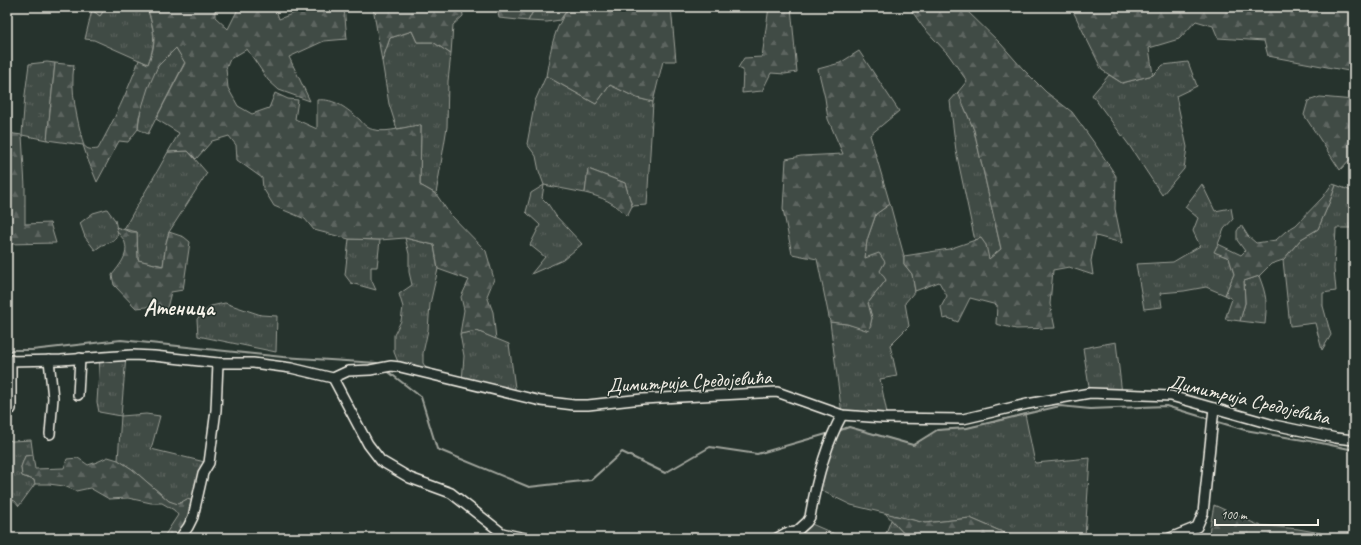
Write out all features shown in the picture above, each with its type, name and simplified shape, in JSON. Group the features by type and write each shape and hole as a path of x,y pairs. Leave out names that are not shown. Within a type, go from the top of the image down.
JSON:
{"street":[{"path":"11,409 9,361 132,355 218,363 252,363 291,368 333,378 368,444 380,461 410,478 451,493 502,533 525,538"},
{"path":"78,396 80,358"},
{"path":"49,360 53,398 50,434"},
{"path":"180,538 193,517 204,473 209,462 216,410 218,363"},
{"name":"Димитрија Средојевића","path":"333,378 348,371 378,369 391,366 400,367 541,401 574,405 588,405 642,399 777,392 842,415 883,418 963,419 1027,404 1090,393 1171,396 1274,424 1336,438 1354,440"},
{"path":"1170,538 1197,527 1203,513 1214,408"},
{"path":"777,538 786,533 796,532 807,522 810,517 817,482 833,432 842,415"}],"green space":[{"path":"92,7 106,7 100,16 92,10"},
{"path":"106,7 147,7 154,36 153,48 148,64 94,40 85,39 92,10 100,16"},
{"path":"147,7 215,7 215,17 228,29 237,11 237,7 275,7 279,19 297,12 295,7 344,7 347,39 324,41 289,57 310,101 279,90 268,80 247,49 230,59 226,69 228,88 238,106 252,114 269,108 275,93 288,99 298,100 295,119 317,129 317,100 329,101 340,105 366,126 380,131 421,125 420,185 436,194 449,213 486,251 494,279 487,296 493,312 496,339 477,331 460,334 464,310 461,297 469,280 438,269 434,245 405,238 380,240 349,239 314,230 305,219 274,206 263,188 262,178 237,160 236,145 229,136 212,141 196,159 188,151 168,152 179,133 156,119 185,63 176,48 158,66 148,88 139,117 138,129 128,142 119,141 97,182 83,145 47,140 55,63 74,65 73,85 76,114 83,143 87,148 98,149 110,127 139,60 148,64 151,56 154,36"},
{"path":"373,7 462,7 463,16 453,25 451,54 433,42 417,42 412,31 390,38 382,61"},
{"path":"497,7 535,7 528,21 499,18"},
{"path":"535,7 569,7 560,20 547,22 528,21"},
{"path":"569,7 671,7 676,61 663,61 653,102 637,98 610,85 596,104 546,76 551,48 556,32"},
{"path":"769,7 791,7 797,72 785,74 771,73 762,91 742,93 743,70 738,68 744,58 762,57"},
{"path":"909,7 963,7 1001,44 1046,92 1072,112 1116,176 1115,209 1122,243 1096,236 1091,261 1093,275 1069,267 1053,270 1050,304 1055,328 1016,329 996,324 997,305 970,298 958,322 948,318 943,319 941,307 947,296 939,282 915,291 912,274 904,264 904,256 949,249 981,238 986,245 989,259 1001,249 974,130 958,92 967,81 948,54 923,27"},
{"path":"1071,7 1354,7 1354,72 1268,56 1264,41 1218,38 1213,26 1196,21 1179,39 1149,48 1153,75 1122,83 1102,70"},
{"path":"412,31 417,42 433,42 451,54 448,81 447,127 436,194 420,185 421,125 397,129 389,104 382,61 390,38"},
{"path":"176,48 185,62 148,134 138,129 145,96 154,72 164,59"},
{"path":"859,51 899,111 870,135 890,204 876,214 867,240 865,258 879,253 885,262 880,271 886,280 868,303 872,318 869,331 847,324 830,322 817,259 792,254 783,209 786,159 801,156 843,154 828,119 818,69 840,63"},
{"path":"47,62 55,63 47,140 22,135 29,64"},
{"path":"1188,62 1197,86 1176,96 1187,147 1184,169 1162,195 1129,145 1092,95 1109,75 1122,83 1153,75 1163,65"},
{"path":"546,76 596,104 610,85 637,98 653,102 647,205 632,206 625,183 588,169 585,193 544,185 536,156 527,144 535,101"},
{"path":"958,92 974,130 1001,249 989,259 981,238 975,241 956,151 950,101"},
{"path":"1320,97 1354,100 1354,155 1340,170 1304,115 1308,101"},
{"path":"7,133 22,135 25,187 25,224 50,223 56,243 7,244"},
{"path":"188,151 207,173 169,232 163,266 138,260 137,232 124,229 168,152"},
{"path":"588,169 625,183 632,206 627,216 618,207 608,201 585,193"},
{"path":"1202,184 1215,211 1231,208 1233,219 1224,229 1215,252 1229,258 1234,274 1225,295 1206,287 1160,293 1162,307 1144,309 1136,264 1173,262 1200,246 1193,231 1198,218 1185,207"},
{"path":"1332,184 1336,185 1318,229 1301,239 1283,260 1271,264 1259,276 1244,281 1245,303 1240,321 1225,319 1232,299 1225,295 1234,274 1229,258 1214,252 1218,244 1241,255 1245,251 1237,240 1237,231 1241,225 1248,236 1256,243 1276,240 1296,225 1323,197"},
{"path":"544,185 542,198 556,216 582,244 563,260 531,274 545,257 530,245 540,225 526,212 531,193"},
{"path":"1336,185 1354,192 1354,228 1336,228 1334,269 1336,291 1323,293 1323,306 1331,335 1322,350 1315,323 1290,326 1283,260 1301,239 1318,229"},
{"path":"890,204 904,256 904,264 912,274 915,291 905,303 909,326 890,345 897,376 880,379 888,418 842,415 830,322 847,324 869,330 872,318 868,303 886,280 865,258 867,240 876,214"},
{"path":"107,209 115,220 118,234 114,241 102,245 95,250 85,237 80,223 93,213"},
{"path":"116,227 131,232 137,232 138,260 163,266 169,232 184,237 190,242 183,290 171,292 166,312 157,306 136,308 114,285 112,275 123,260 126,252 124,241"},
{"path":"405,238 434,245 438,269 430,304 428,330 423,353 423,363 430,375 400,367 394,352 394,335 401,321 403,307 399,294 412,285 409,272 409,254"},
{"path":"349,239 380,240 377,267 371,267 371,279 376,290 351,283 345,275"},
{"path":"1259,276 1266,300 1265,324 1240,321 1245,303 1244,281"},
{"path":"225,303 261,315 277,316 276,352 198,336 197,319 211,306"},
{"path":"477,331 509,344 516,395 462,382 464,356 460,334"},
{"path":"1116,342 1122,394 1090,393 1083,348"},
{"path":"126,356 121,416 99,412 97,402 100,357"},
{"path":"146,414 160,416 151,449 209,463 196,502 187,499 178,505 169,501 132,469 118,460 121,416"},
{"path":"1025,414 1035,463 1090,458 1085,537 1053,538 1007,534 970,518 925,523 851,505 822,491 817,482 833,432 849,427 913,445 937,430 967,428"},
{"path":"7,439 12,441 31,440 33,455 25,456 21,467 22,476 34,480 35,484 19,506 15,501 7,499"},
{"path":"33,455 35,469 64,468 67,459 78,458 88,465 108,457 118,460 132,469 169,501 178,504 187,499 196,502 180,538 163,538 178,515 174,510 162,503 151,503 128,498 109,499 90,488 76,491 64,486 35,484 34,480 22,476 21,467 25,456"},
{"path":"1214,505 1258,525 1321,533 1325,538 1208,538"},
{"path":"885,513 925,523 970,518 1007,534 1053,538 908,538"},
{"path":"891,520 908,538 884,538"},
{"path":"807,522 844,538 798,538 796,532"},
{"path":"696,533 695,538 654,538 660,535"}],"waterway":[{"path":"7,350 32,350 121,340 283,357 377,363 380,365"},
{"path":"386,370 421,397 437,449 529,487 591,480 622,452 665,473 710,447 757,454 830,433"},
{"path":"838,431 849,427 913,445 937,430 967,428 1060,406 1090,409 1166,406 1209,419"},
{"path":"1215,421 1245,430 1354,450"}],"district":[{"name":"Атеница","path":"179,307"}]}
